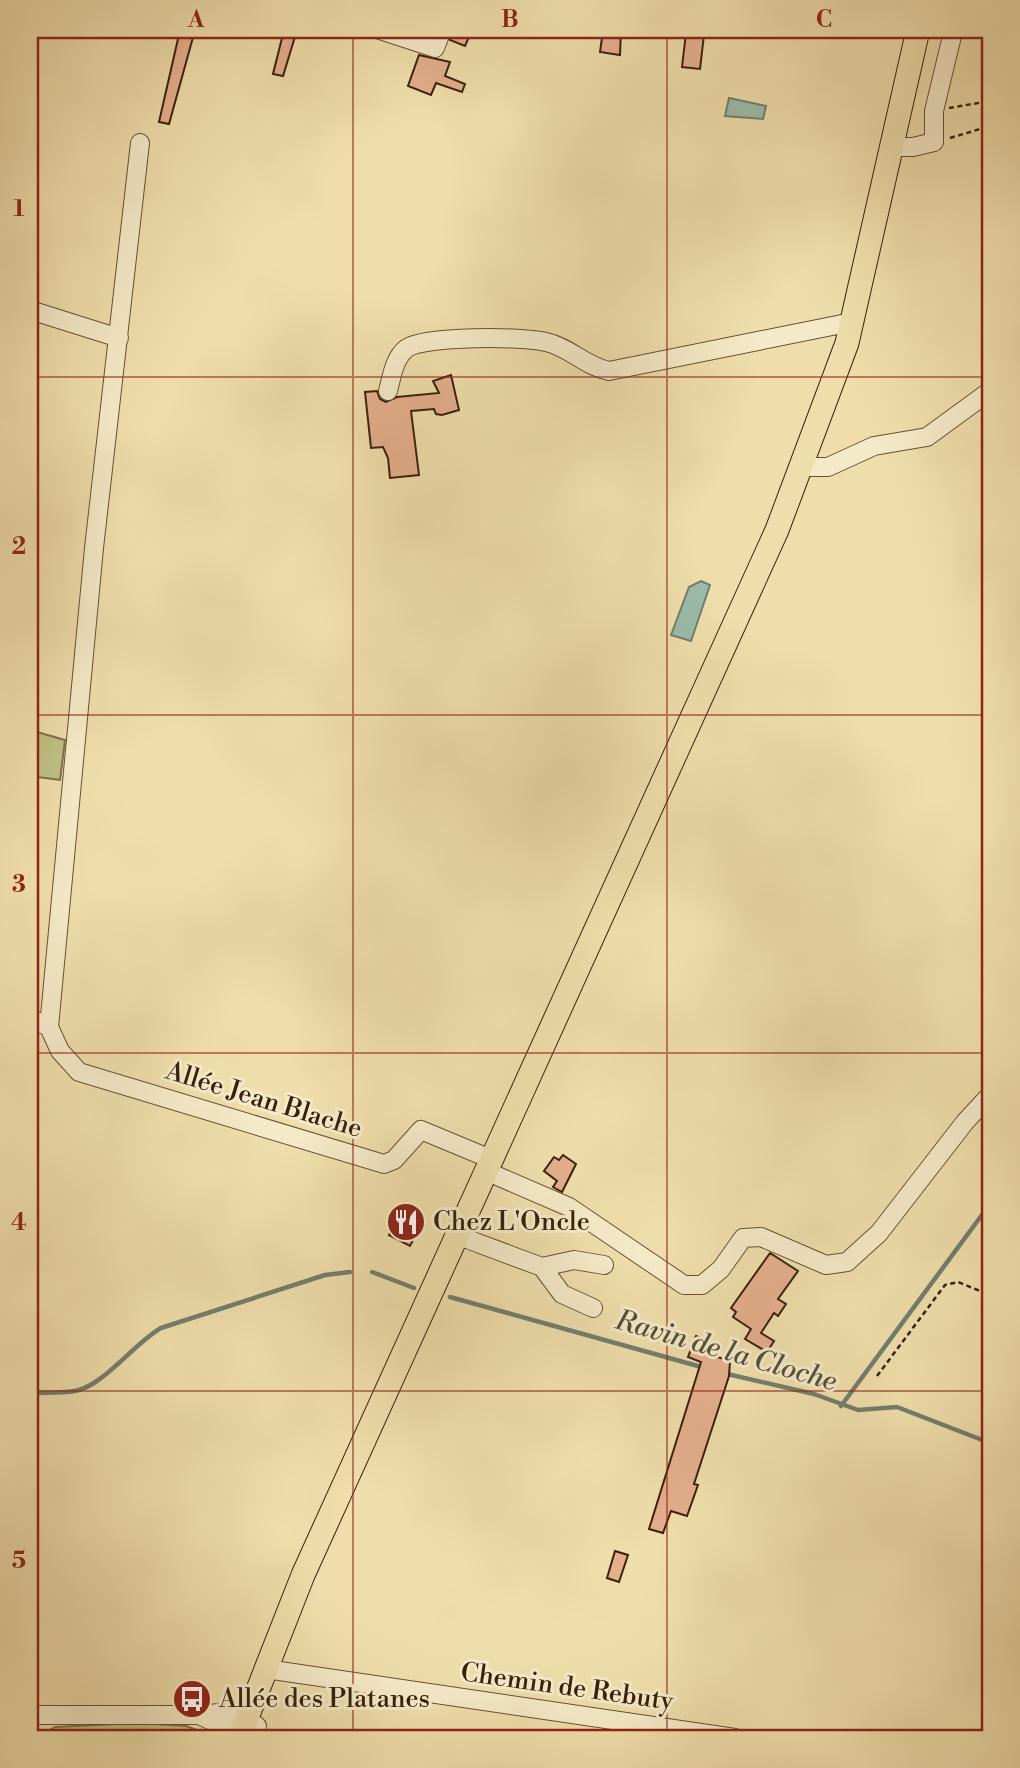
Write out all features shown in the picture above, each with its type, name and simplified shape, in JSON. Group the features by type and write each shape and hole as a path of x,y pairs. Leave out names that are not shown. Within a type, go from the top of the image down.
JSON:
{"main road":[{"path":"247,1731 272,1670 303,1575 777,530 848,343 918,30"}],"street":[{"path":"380,30 435,48 442,30"},
{"path":"891,147 913,148 933,127 953,32"},
{"path":"30,1018 49,1027 94,548 120,338 140,143"},
{"path":"30,310 120,338"},
{"path":"388,391 400,355 409,347 424,342 477,339 547,342 585,363 609,371 852,321"},
{"path":"801,467 828,467 874,446 928,437 990,391"},
{"name":"Allée Jean Blache","path":"49,1027 60,1051 79,1072 384,1164 394,1160 421,1130 490,1166"},
{"path":"490,1166 569,1207 684,1285 702,1285 721,1269 743,1238 761,1237 827,1265 847,1262 879,1233 965,1122 990,1095"},
{"path":"459,1236 542,1267 574,1260 604,1265"},
{"path":"542,1267 562,1294 593,1308"},
{"name":"Chemin de Rebuty","path":"272,1670 735,1738"},
{"path":"30,1715 199,1715 229,1712 247,1731"}],"path":[{"path":"933,127 990,101"},
{"path":"933,127 990,126"},
{"path":"877,1376 945,1285 958,1282 990,1295"}],"green space":[{"path":"30,730 65,740 60,780 30,776"},
{"path":"139,1723 186,1726 205,1733 206,1738 37,1738 55,1727"}],"shaded area":[{"path":"729,98 766,106 763,119 725,116"},
{"path":"701,581 710,585 691,641 671,635 689,587"}],"building":[{"path":"180,30 195,30 169,124 159,122"},
{"path":"284,30 297,30 283,76 273,74"},
{"path":"453,30 472,30 465,46 450,40"},
{"path":"603,30 621,30 620,55 600,52"},
{"path":"686,33 704,35 700,69 682,67"},
{"path":"419,55 450,62 445,76 465,84 462,92 436,83 431,95 408,86"},
{"path":"451,375 459,410 442,415 436,414 434,409 411,411 419,475 390,478 388,458 383,447 371,448 365,392 377,391 380,399 386,402 397,397 439,393 433,381"},
{"path":"563,1155 576,1164 562,1192 553,1187 557,1181 544,1171 554,1157 559,1160"},
{"path":"402,1213 417,1220 411,1231 416,1234 410,1246 389,1235"},
{"path":"770,1253 798,1271 778,1299 786,1304 778,1316 774,1313 761,1333 774,1341 767,1352 745,1339 751,1329 733,1317 736,1312 731,1308"},
{"path":"696,1336 710,1342 705,1353 730,1361 729,1376 694,1484 698,1485 687,1516 671,1511 663,1533 649,1529 701,1362 688,1357"},
{"path":"615,1551 628,1555 619,1582 607,1578"}],"waterway":[{"path":"841,1406 990,1204"},
{"name":"Ravin de la Cloche","path":"30,1393 79,1390 110,1371 161,1328 325,1275 350,1272"},
{"name":"Ravin de la Cloche","path":"372,1272 414,1288"},
{"name":"Ravin de la Cloche","path":"450,1297 705,1368"},
{"name":"Ravin de la Cloche","path":"723,1373 814,1394 858,1410 897,1407 990,1443"}],"place":[{"name":"Chez L'Oncle","path":"406,1222"},
{"name":"Allée des Platanes","path":"192,1699"}]}
